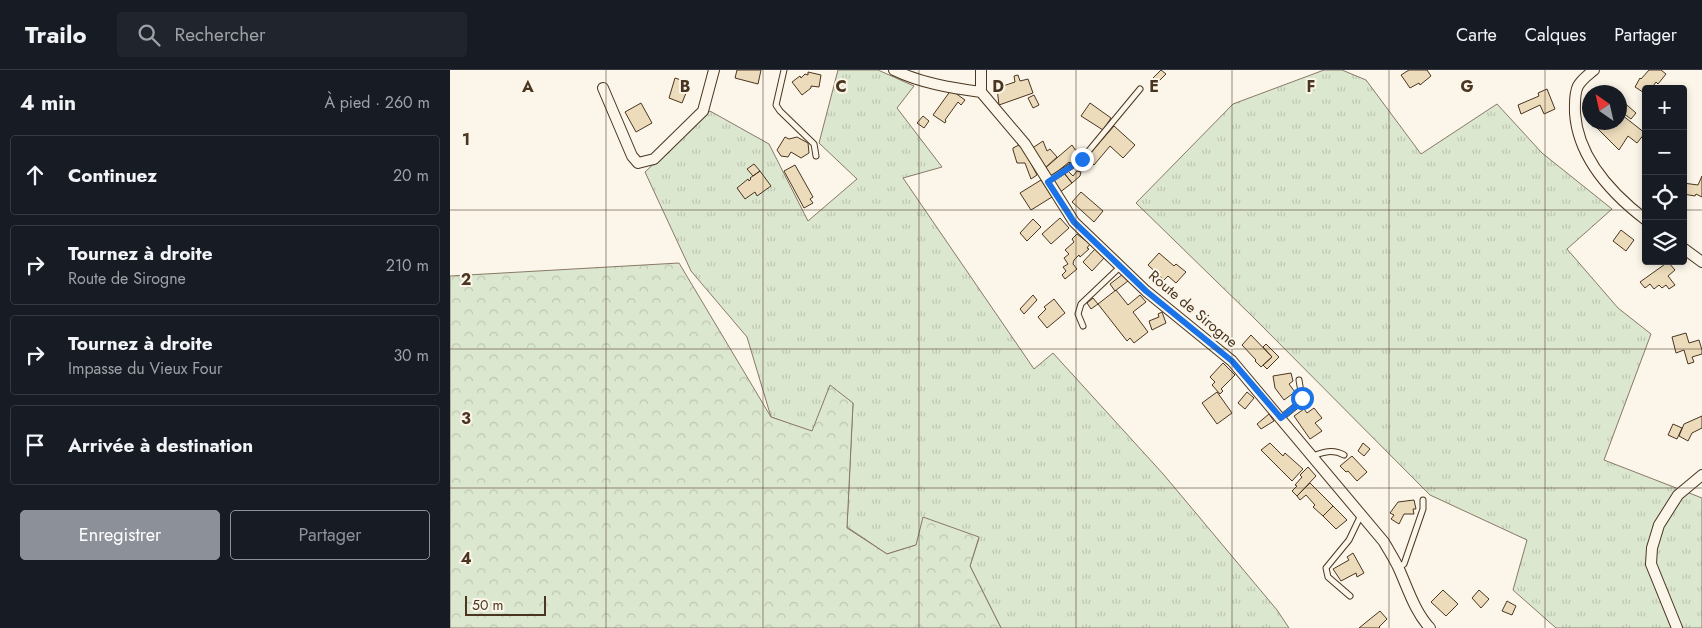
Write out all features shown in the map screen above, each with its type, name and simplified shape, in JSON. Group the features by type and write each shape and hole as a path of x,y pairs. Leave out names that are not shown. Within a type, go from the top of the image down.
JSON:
{"street":[{"path":"603,88 632,156 638,163 654,159 703,111 714,70"},
{"path":"894,70 910,78 956,89 981,92 981,70"},
{"path":"1594,70 1577,87 1574,102 1576,122 1585,152 1605,182 1632,210 1642,217"},
{"name":"Route de Sirogne","path":"981,92 1025,144 1074,222 1146,291 1232,361 1313,456 1384,542 1408,592 1425,623 1430,628"},
{"path":"1687,251 1702,262"},
{"path":"1677,628 1651,564 1652,548 1659,525 1678,495 1702,475"}],"lane":[{"path":"784,70 776,105 814,144 816,156"},
{"path":"1048,182 1082,159 1140,89"},
{"path":"1084,326 1078,314 1081,304 1121,266"},
{"path":"1281,418 1297,405 1302,398 1299,380"},
{"path":"1313,456 1323,452 1337,451 1344,454"},
{"path":"1398,568 1404,564 1423,509 1423,500"},
{"path":"1350,596 1328,577 1326,568 1348,540 1361,515"}],"green space":[{"path":"838,70 878,70 914,86 897,108 942,167 903,178 1034,369 1053,353 1164,475 1277,610 1289,628 1001,628 970,566 979,538 916,545 887,554 847,527 853,403 812,432 771,417 747,337 691,271 645,172 710,111 769,144 808,221 857,179 819,143"},
{"path":"1324,70 1342,70 1366,80 1421,154 1497,104 1542,153 1612,209 1567,249 1618,308 1651,334 1604,460 1702,498 1702,628 1556,628 1513,590 1527,540 1430,495 1252,316 1136,203 1233,104"},
{"path":"679,263 771,417 812,431 830,385 853,403 847,528 887,554 916,545 923,517 979,537 970,566 1001,628 450,628 450,276"}],"building":[{"path":"737,70 761,70 758,84 735,78"},
{"path":"1161,70 1166,74 1158,82 1153,78"},
{"path":"1409,70 1427,70 1431,76 1420,85 1419,83 1410,88 1401,75"},
{"path":"1649,70 1661,70 1666,74 1658,84 1656,82 1654,85 1642,85 1642,91 1635,87"},
{"path":"808,72 821,75 819,87 811,86 802,95 792,82 800,76 801,78 805,74 808,75"},
{"path":"1018,75 1020,81 1028,79 1033,93 999,105 997,88 1015,82 1014,76"},
{"path":"675,78 690,83 682,103 669,98"},
{"path":"1547,89 1555,109 1544,114 1540,105 1521,114 1518,105 1539,96 1538,93"},
{"path":"951,90 965,100 961,105 958,102 945,120 945,123 933,115"},
{"path":"1034,95 1039,105 1033,108 1028,98"},
{"path":"641,103 652,123 636,132 625,112"},
{"path":"1090,103 1111,118 1103,130 1081,116"},
{"path":"1627,105 1636,113 1631,119 1627,116"},
{"path":"923,116 929,121 924,128 917,123"},
{"path":"1627,119 1642,131 1642,137 1637,143 1628,136 1619,150 1599,130 1627,130"},
{"path":"1114,126 1135,145 1123,158 1110,146 1094,165 1086,158"},
{"path":"785,137 789,139 797,137 808,143 809,153 801,158 791,152 788,157 781,156 777,150"},
{"path":"1043,141 1047,151 1050,149 1057,157 1044,169 1031,149"},
{"path":"1021,144 1037,175 1031,179 1025,163 1017,163 1013,150 1013,148"},
{"path":"1072,145 1080,157 1071,164 1069,162 1051,177 1044,169"},
{"path":"754,164 760,171 753,176 747,169"},
{"path":"795,165 813,197 810,199 813,203 804,208 784,171"},
{"path":"760,171 771,186 757,196 755,192 745,199 737,188 748,179 749,181 750,178"},
{"path":"1068,171 1073,176 1077,171 1081,172 1080,176 1072,183 1064,173"},
{"path":"1064,173 1072,183 1059,193 1051,182"},
{"path":"1702,176 1702,197 1696,194 1695,196 1687,195 1687,184 1698,185"},
{"path":"1041,180 1052,197 1031,210 1020,193"},
{"path":"1081,192 1103,211 1094,222 1072,202"},
{"path":"1060,218 1069,228 1051,244 1042,234"},
{"path":"1033,219 1041,227 1027,241 1020,233"},
{"path":"1621,230 1634,240 1626,251 1613,241"},
{"path":"1077,234 1090,244 1087,248 1089,249 1074,260 1073,264 1077,269 1065,279 1062,275 1066,271 1063,267 1068,264 1064,258 1069,254 1065,250 1074,242 1072,239"},
{"path":"1095,249 1105,257 1092,271 1083,262"},
{"path":"1159,253 1174,266 1176,264 1186,272 1176,283 1168,276 1164,280 1148,265"},
{"path":"1664,265 1671,265 1675,270 1668,276 1675,285 1669,289 1666,285 1662,288 1659,285 1654,289 1650,284 1645,288 1640,282"},
{"path":"1123,274 1128,281 1115,291 1110,284"},
{"path":"1116,290 1128,305 1140,295 1146,302 1133,312 1148,332 1134,343 1130,338 1127,341 1098,304"},
{"path":"1033,295 1037,300 1024,314 1020,309"},
{"path":"1093,298 1098,304 1091,309 1087,303"},
{"path":"1054,299 1065,313 1047,328 1038,317 1046,309 1044,307"},
{"path":"1162,312 1166,323 1152,330 1149,321 1159,317 1158,314"},
{"path":"1686,333 1689,343 1699,340 1702,350 1702,354 1692,357 1694,362 1688,364 1684,350 1676,353 1672,337"},
{"path":"1251,335 1272,357 1261,367 1242,345"},
{"path":"1266,344 1279,357 1267,369 1263,365 1272,357 1263,347"},
{"path":"1223,363 1235,375 1221,389 1223,391 1220,394 1212,385 1215,382 1210,377"},
{"path":"1291,373 1293,381 1289,384 1295,392 1284,400 1275,388 1273,376"},
{"path":"1217,392 1232,413 1217,424 1202,403"},
{"path":"1247,392 1254,398 1245,409 1238,403"},
{"path":"1314,408 1322,418 1315,423 1322,431 1310,439 1294,416 1304,409 1307,413"},
{"path":"1269,414 1274,421 1261,429 1257,424"},
{"path":"1702,416 1702,428 1692,433 1688,441 1679,436 1684,424"},
{"path":"1673,424 1682,428 1677,439 1668,435"},
{"path":"1270,443 1283,456 1285,453 1303,469 1292,481 1261,450"},
{"path":"1363,443 1370,449 1364,456 1358,451"},
{"path":"1352,456 1367,472 1357,481 1348,471 1346,472 1340,466"},
{"path":"1308,467 1316,476 1297,496 1292,491 1302,477 1300,475"},
{"path":"1310,483 1333,506 1323,516 1313,507 1315,505 1306,495 1300,500 1297,496"},
{"path":"1414,500 1416,509 1413,509 1414,514 1404,514 1399,524 1391,519 1394,515 1390,513 1398,502"},
{"path":"1333,506 1347,520 1336,529 1323,516"},
{"path":"1353,553 1364,573 1357,577 1356,573 1341,581 1333,569 1349,560 1347,557"},
{"path":"1443,590 1458,604 1446,616 1431,602"},
{"path":"1479,590 1489,599 1481,608 1472,598"},
{"path":"1507,601 1516,606 1512,615 1502,611"},
{"path":"1380,611 1387,619 1380,628 1359,628"}],"route":[{"path":"1082,159 1048,182 1074,222 1146,291 1232,361 1281,418 1297,405 1302,398"}]}
